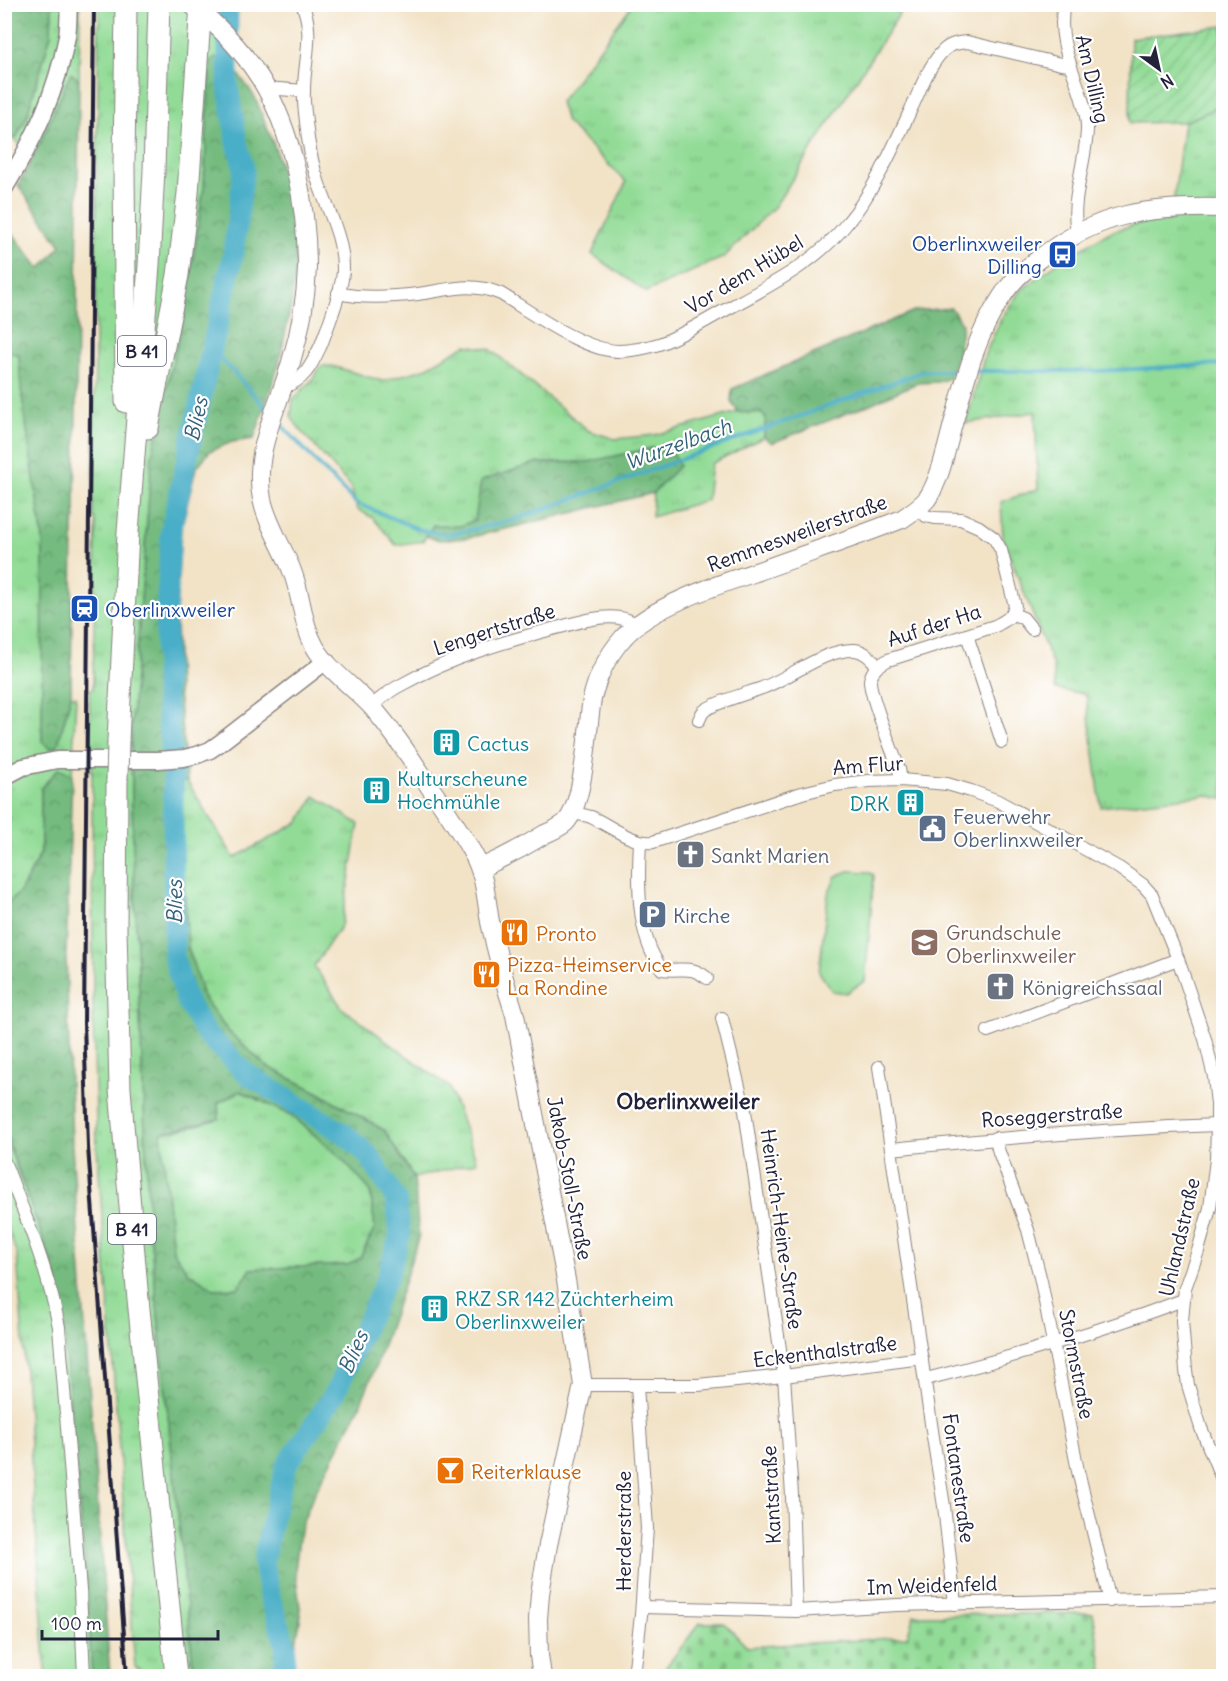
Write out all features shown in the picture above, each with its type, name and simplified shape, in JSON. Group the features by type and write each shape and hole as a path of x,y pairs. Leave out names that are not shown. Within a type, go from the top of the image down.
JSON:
{"highway":[{"path":"126,4 124,166 128,532"},
{"name":"B 41","path":"159,4 149,266 128,532 118,741 116,928 120,1089 137,1289 176,1677"},
{"path":"128,532 178,275 188,193 198,7"}],"main road":[{"name":"Jakob-Stoll-Straße","path":"198,7 243,54 267,90 282,122 301,201 307,269 304,298 292,361 266,436 262,455 260,478 262,498 268,518 292,572 316,647 326,661 371,706 394,734 445,808 481,868 504,981 515,1015 566,1280 583,1385 548,1545 540,1594 538,1619 542,1677"},
{"name":"Remmesweilerstraße","path":"572,813 576,805 592,699 598,679 623,638 637,625 702,591 880,528 902,519 918,508 928,498 936,483 968,368 986,325 1002,296 1030,266 1078,232 1119,216 1141,211 1224,208"},
{"path":"481,868 565,823 572,813"}],"street":[{"path":"4,189 25,156 52,92 67,40 69,4"},
{"path":"280,395 311,368 322,342 343,273 342,247 318,182 306,124 304,91 309,30 302,4"},
{"name":"Am Dilling","path":"1064,4 1062,37 1087,126 1076,208 1075,224 1078,232"},
{"name":"Vor dem Hübel","path":"338,293 349,296 393,296 471,286 487,288 569,334 596,346 617,351 656,345 676,337 764,289 803,265 828,244 848,223 863,202 899,136 928,74 942,52 953,44 967,42 1070,65"},
{"path":"267,90 304,91"},
{"path":"918,508 920,513 926,516 961,519 979,527 993,538 1001,550 1013,595 1015,606 1013,614 1023,618 1032,629"},
{"name":"Auf der Ha","path":"901,780 873,697 870,682 872,673 878,665 888,660 994,626 1007,620 1013,614"},
{"name":"Lengertstraße","path":"371,706 399,686 420,675 483,649 519,638 590,619 619,618 637,625"},
{"path":"967,635 1002,742"},
{"path":"699,720 703,712 713,706 765,687 811,663 840,652 855,650 863,652 878,665"},
{"path":"4,777 22,767 57,760 158,760 197,755 220,743 326,661"},
{"name":"Am Flur","path":"640,842 653,842 824,788 869,781 901,780 947,784 998,801 1119,868 1143,885 1152,895"},
{"path":"572,813 589,816 640,842 639,901 648,943 655,960 662,969 691,969 707,978"},
{"name":"Uhlandstraße","path":"1152,895 1178,959 1205,1039 1217,1104 1216,1159 1210,1208 1185,1288 1183,1331 1188,1385 1201,1428 1224,1485"},
{"path":"988,1031 1178,959"},
{"name":"Heinrich-Heine-Straße","path":"722,1018 745,1112 784,1376"},
{"name":"Eckenthalstraße","path":"583,1385 698,1385 922,1358 879,1066"},
{"name":"Roseggerstraße","path":"891,1149 995,1138 1217,1125"},
{"name":"Stormstraße","path":"995,1138 1028,1230 1041,1281 1078,1471 1110,1601"},
{"path":"4,1161 44,1265 59,1327 80,1590 84,1677"},
{"path":"926,1379 1054,1345 1183,1300"},
{"name":"Fontanestraße","path":"922,1358 956,1604"},
{"name":"Kantstraße","path":"784,1376 792,1495 796,1611"},
{"name":"Herderstraße","path":"634,1677 642,1607 647,1528 637,1386"},
{"name":"Im Weidenfeld","path":"642,1607 796,1611 897,1605 1224,1597"}],"green space":[{"path":"4,5 52,5 51,34 26,119 15,140 5,135"},
{"path":"52,5 80,5 79,80 71,74 34,156 15,140 26,119 51,34"},
{"path":"99,5 224,5 232,17 224,55 234,68 221,57 210,63 204,187 187,297 152,456 131,731 133,852 149,1224 194,1676 149,1676 135,1667 97,1146 93,1023 92,776 89,690 93,689 96,523 93,515"},
{"path":"632,5 889,5 888,7 900,13 775,206 724,257 646,292 592,254 626,182 566,122 560,102"},
{"path":"1223,26 1223,105 1184,122 1130,123 1131,38"},
{"path":"221,57 234,68 255,97 275,148 294,226 296,265 291,305 279,364 254,439 232,442 210,451 196,468 181,530 176,615 178,693 187,781 177,782 188,947 203,997 226,1029 266,1066 384,1130 414,1178 419,1236 376,1366 359,1408 311,1501 300,1530 295,1570 301,1615 290,1676 194,1676 149,1224 133,852 131,731 152,456 187,297 204,187 210,63 215,58","holes":["240,1091 291,1115 337,1154 370,1190 375,1228 360,1258 348,1265 251,1269 238,1288 214,1289 187,1271 173,1251 161,1133 219,1119 218,1103"]},
{"path":"71,73 79,80 71,696 57,747 50,748 42,741 43,540 21,389 19,354 8,353 5,357 4,229 13,234 40,269 61,246 18,185 34,156"},
{"path":"1223,105 1223,799 1205,795 1101,807 1086,694 1055,689 1053,666 1003,539 1001,502 1038,489 1035,412 966,423 985,354 1001,319 1020,291 1064,258 1110,232 1141,223 1171,220 1184,122"},
{"path":"951,308 962,324 959,350 950,378 938,382 917,383 772,443 764,437 766,417 760,413 738,412 731,402 732,389 914,311"},
{"path":"466,345 490,349 589,431 615,439 655,435 738,412 760,413 766,418 764,437 711,464 707,500 652,517 653,493 679,466 652,448 588,462 535,463 478,506 475,520 461,526 433,525 423,541 396,545 373,518 357,509 351,487 291,417 293,399 312,380 321,366 332,366 382,381 424,369"},
{"path":"8,353 19,354 21,389 43,540 42,741 50,748 57,747 71,696 76,696 72,775 59,768 41,788 41,852 20,893 5,906 4,357"},
{"path":"652,448 674,454 679,466 653,493 468,538 439,540 426,536 433,525 461,526 475,520 481,481 535,463 588,462"},
{"path":"59,768 72,775 66,954 72,1147 110,1676 92,1676 87,1590 57,1278 5,1133 5,906 20,892 41,853 41,788"},
{"path":"177,781 187,781 234,858 299,822 315,796 359,824 341,926 314,966 342,1008 449,1087 477,1162 414,1178 384,1130 266,1066 226,1029 203,997 188,947"},
{"path":"849,871 868,872 874,875 865,981 846,993 832,991 819,972 828,894 836,876"},
{"path":"240,1091 291,1115 337,1154 370,1190 375,1228 361,1258 348,1265 251,1269 238,1288 214,1289 187,1271 173,1251 161,1133 218,1119 218,1103"},
{"path":"4,1133 57,1278 87,1590 92,1676 46,1676 17,1255 5,1221"},
{"path":"1093,1613 1104,1676 659,1676 700,1623 724,1623 747,1647 907,1637 914,1615"}],"waterway":[{"name":"Blies","path":"228,4 228,86 237,143 244,169 233,255 171,530 166,615 165,693 173,771 174,958 186,1000 207,1035 247,1074 346,1135 369,1156 396,1199 400,1235 388,1275 335,1393 286,1466 263,1562 269,1594 286,1646 284,1676"},
{"name":"Wurzelbach","path":"212,349 268,410"},
{"name":"Wurzelbach","path":"972,371 1100,371 1224,364"},
{"name":"Wurzelbach","path":"277,420 356,503 421,530 448,535 514,520 924,371 962,371"}],"railway":[{"path":"94,4 84,1023 88,1147 127,1676"}],"place":[{"name":"Oberlinxweiler Dilling","path":"1063,254"},
{"name":"Oberlinxweiler","path":"84,609"},
{"name":"Cactus","path":"446,743"},
{"name":"Kulturscheune Hochmühle","path":"376,790"},
{"name":"DRK","path":"910,803"},
{"name":"Feuerwehr Oberlinxweiler","path":"932,828"},
{"name":"Sankt Marien","path":"690,855"},
{"name":"Kirche","path":"652,915"},
{"name":"Pronto","path":"515,933"},
{"name":"Grundschule Oberlinxweiler","path":"925,943"},
{"name":"Pizza-Heimservice La Rondine","path":"486,975"},
{"name":"Königreichssaal","path":"1001,987"},
{"name":"RKZ SR 142 Züchterheim Oberlinxweiler","path":"434,1309"},
{"name":"Reiterklause","path":"450,1471"}],"district":[{"name":"Oberlinxweiler","path":"688,1101"}]}
